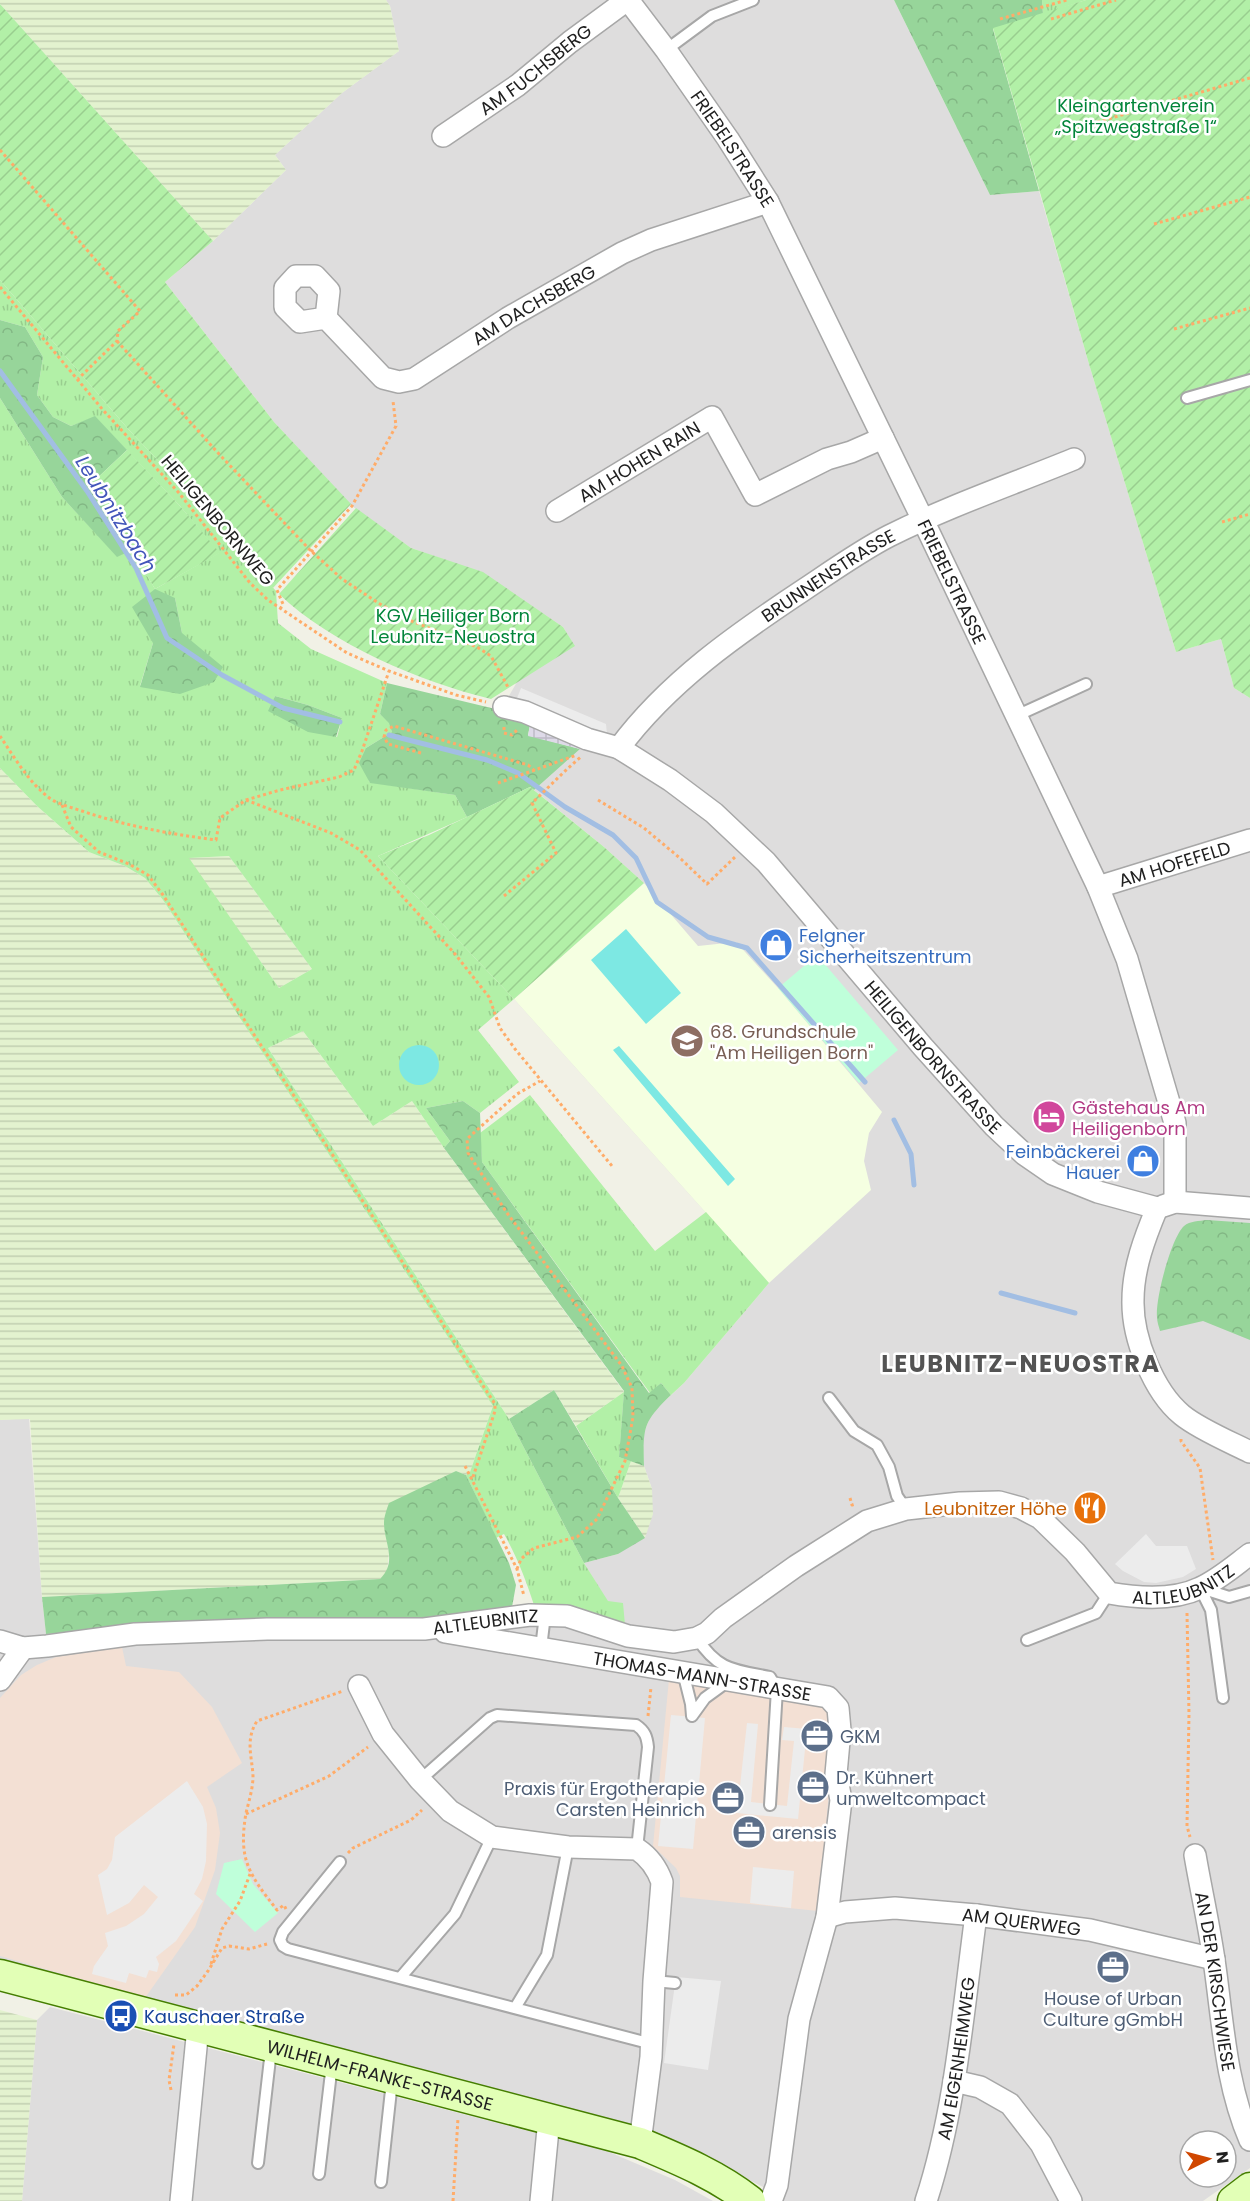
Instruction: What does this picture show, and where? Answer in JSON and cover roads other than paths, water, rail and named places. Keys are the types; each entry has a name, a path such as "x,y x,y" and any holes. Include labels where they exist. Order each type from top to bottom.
{"street":[{"name":"FRIEBELSTRASSE","path":"627,0 666,50 728,139 768,202 1098,887 1127,959 1175,1123 1166,1205"},
{"name":"AM FUCHSBERG","path":"443,136 518,85 570,42 627,0"},
{"name":"AM DACHSBERG","path":"326,318 383,378 399,382 414,379 508,318 622,253 651,240 768,202"},
{"name":"AM HOHEN RAIN","path":"556,512 712,417 755,495 828,459 883,438"},
{"name":"BRUNNENSTRASSE","path":"619,748 640,723 721,647 836,568 888,537 923,520 1074,459"},
{"name":"HEILIGENBORNSTRASSE","path":"510,702 525,712 587,739 619,748 670,780 714,813 748,844 986,1117 1024,1154 1053,1174 1098,1192 1166,1205 1250,1208"},
{"name":"AM HOFEFELD","path":"1098,887 1250,840"},
{"path":"1166,1205 1141,1249 1132,1300 1136,1325 1151,1374 1164,1397 1183,1416 1250,1452"},
{"name":"ALTLEUBNITZ","path":"23,1648 135,1634 267,1629 424,1629 538,1615 567,1616 628,1636 674,1642 697,1638 796,1566 867,1521 906,1509 960,1503 999,1502 1021,1508 1040,1518 1075,1552 1109,1593 1137,1598 1186,1593 1208,1583 1250,1554"},
{"name":"THOMAS-MANN-STRASSE","path":"424,1629 828,1697 838,1708 840,1730 836,1774 841,1800 827,1917 799,2019 777,2185 771,2201"},
{"path":"0,1641 23,1648 0,1680"},
{"path":"359,1686 383,1734 420,1780 450,1811 492,1837 568,1847 637,1849 652,1862 658,1871 662,1882 654,1980 652,2044 640,2143"},
{"name":"AN DER KIRSCHWIESE","path":"1195,1855 1214,1959 1226,2059 1240,2118 1250,2140"},
{"name":"AM QUERWEG","path":"827,1917 845,1912 895,1908 976,1915 1090,1930 1214,1959"},
{"name":"AM EIGENHEIMWEG","path":"926,2201 937,2168 954,2081 976,1915"},
{"name":"WILHELM-FRANKE-STRASSE","path":"0,1975 640,2143 690,2164 733,2187 750,2201"},
{"path":"181,2201 198,2026"},
{"path":"954,2081 980,2087 1010,2104 1041,2144 1071,2201"},
{"path":"541,2201 549,2119"},
{"path":"1233,2201 1250,2188"}],"lane":[{"path":"666,50 712,16 753,0"},
{"path":"1187,398 1250,380"},
{"path":"1016,716 1086,684"},
{"path":"829,1398 854,1431 877,1445 889,1467 897,1496 906,1509"},
{"path":"1208,1583 1229,1597 1250,1592"},
{"path":"1208,1583 1223,1698"},
{"name":"ALTLEUBNITZ","path":"1027,1640 1096,1613 1109,1593"},
{"path":"538,1615 541,1648"},
{"path":"697,1638 716,1663 730,1669 770,1677 777,1689 770,1805"},
{"path":"683,1672 692,1704 692,1716 705,1698 730,1680"},
{"path":"420,1780 490,1718 497,1715 636,1725 643,1730 648,1747 637,1849"},
{"path":"400,1978 455,1914 492,1837"},
{"path":"515,2008 547,1955 568,1847"},
{"path":"343,1858 283,1932 280,1940 282,1946 652,2044"},
{"path":"654,1980 675,1983"},
{"path":"258,2163 272,2046"},
{"path":"319,2174 333,2062"},
{"path":"381,2182 392,2078"}],"waterway":[{"name":"Leubnitzbach","path":"0,371 87,491 136,568 167,638 222,675 283,708 340,722"},
{"name":"Leubnitzbach","path":"389,735 487,760 518,773 565,807 613,835 636,858 657,902 708,937 747,948 865,1082"},
{"name":"Leubnitzbach","path":"894,1120 911,1154 914,1185"},
{"name":"Leubnitzbach","path":"1001,1293 1075,1313"}],"place":[{"name":"Felgner Sicherheitszentrum","path":"776,945"},
{"name":"68. Grundschule \"Am Heiligen Born\"","path":"687,1041"},
{"name":"Gästehaus Am Heiligenborn","path":"1049,1117"},
{"name":"Feinbäckerei Hauer","path":"1143,1161"},
{"name":"Leubnitzer Höhe","path":"1090,1508"},
{"name":"GKM","path":"817,1736"},
{"name":"Dr. Kühnert umweltcompact","path":"813,1787"},
{"name":"Praxis für Ergotherapie Carsten Heinrich","path":"728,1798"},
{"name":"arensis","path":"749,1832"},
{"name":"House of Urban Culture gGmbH","path":"1113,1967"},
{"name":"Kauschaer Straße","path":"121,2016"}],"district":[{"name":"LEUBNITZ-NEUOSTRA","path":"1021,1363"}],"park label":[{"name":"Kleingartenverein „Spitzwegstraße 1“","path":"1136,115"},
{"name":"KGV Heiliger Born Leubnitz-Neuostra","path":"453,625"}]}
